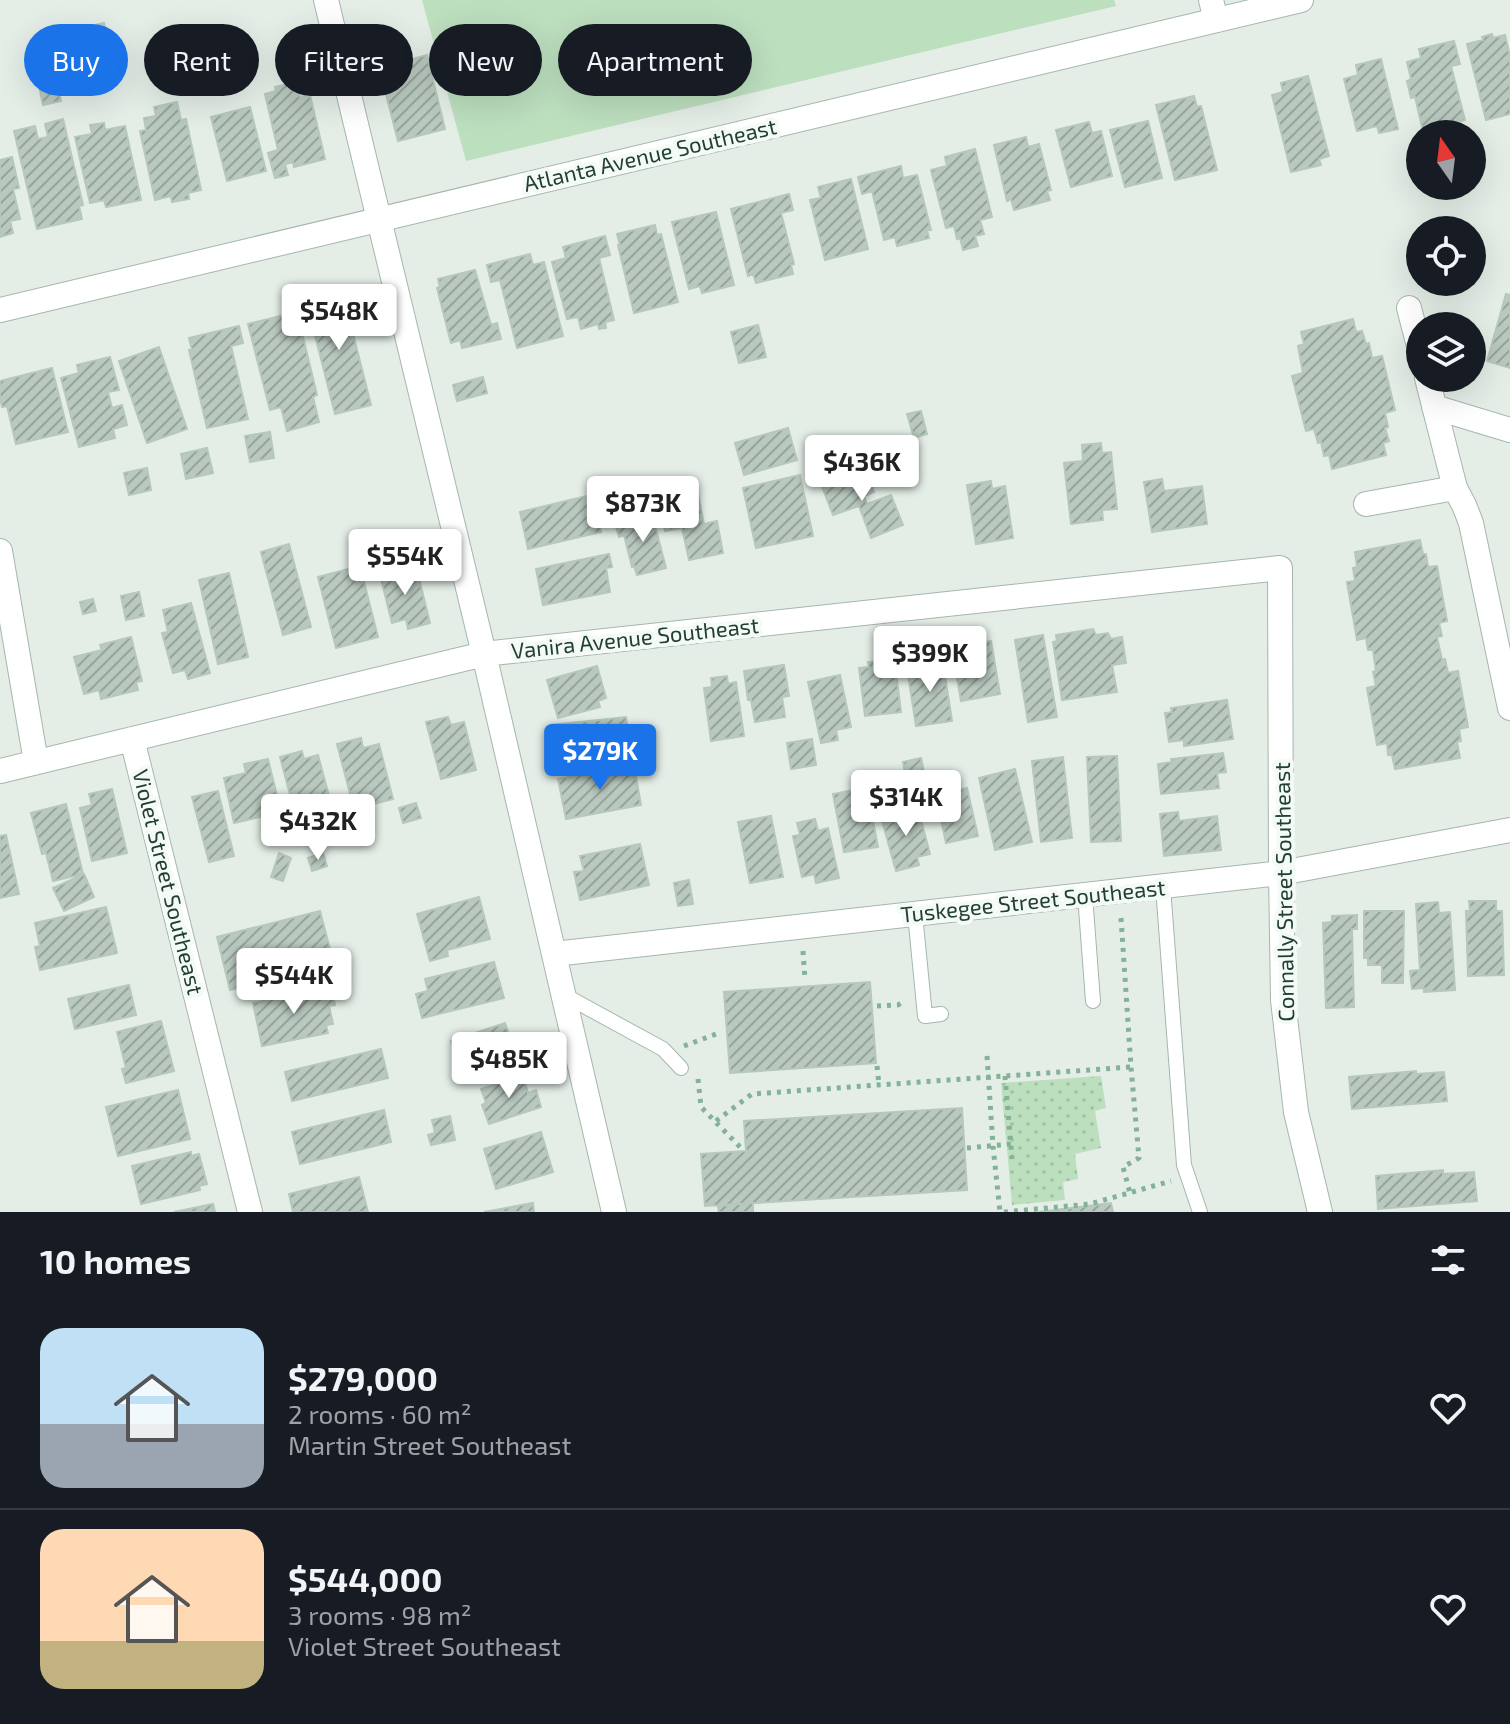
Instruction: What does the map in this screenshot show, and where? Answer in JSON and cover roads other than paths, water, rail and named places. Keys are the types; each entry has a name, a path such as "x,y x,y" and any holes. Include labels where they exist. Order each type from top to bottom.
{"street":[{"path":"326,0 484,654 614,1212"},
{"name":"Atlanta Avenue Southeast","path":"0,310 379,220 1213,10 1301,0"},
{"path":"1409,308 1410,312"},
{"path":"1430,392 1455,488 1471,523 1510,708"},
{"path":"1434,407 1510,430"},
{"path":"1366,504 1455,488"},
{"path":"0,551 36,762"},
{"name":"Vanira Avenue Southeast","path":"0,771 484,654 1280,568"},
{"name":"Connally Street Southeast","path":"1280,568 1284,1014 1296,1112 1320,1212"},
{"name":"Violet Street Southeast","path":"132,739 250,1212"},
{"name":"Tuskegee Street Southeast","path":"554,954 1281,873 1510,830"}],"lane":[{"path":"1163,887 1184,1165 1200,1212"},
{"path":"1085,895 1093,1001"},
{"path":"915,914 925,1016 941,1014"},
{"path":"564,995 663,1049 681,1068"}]}
